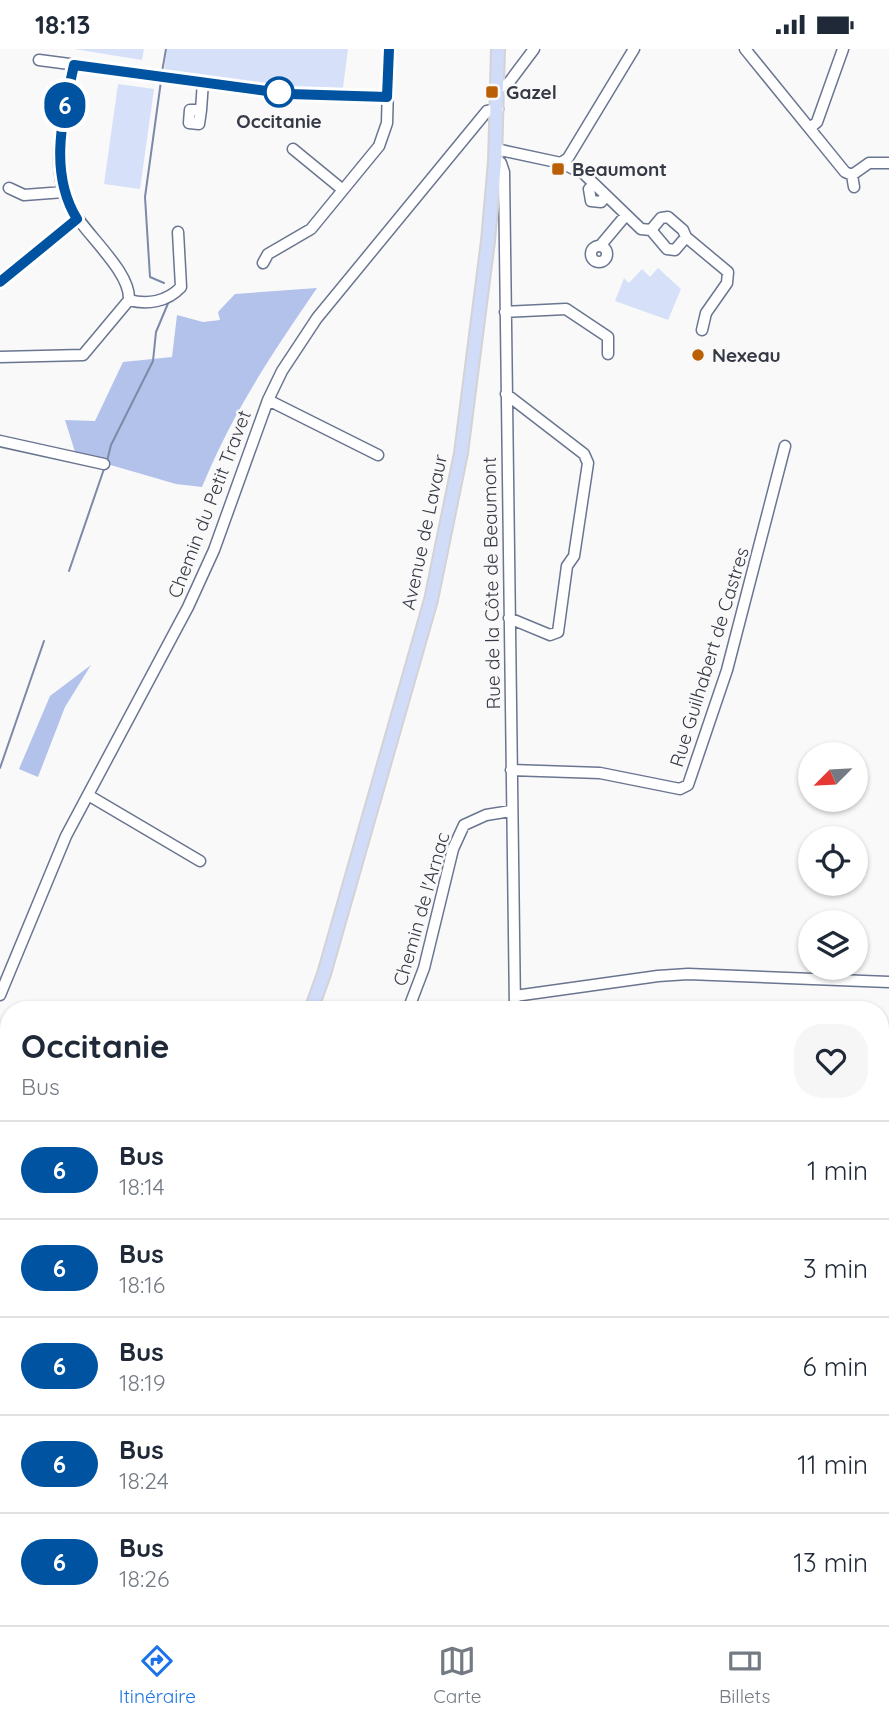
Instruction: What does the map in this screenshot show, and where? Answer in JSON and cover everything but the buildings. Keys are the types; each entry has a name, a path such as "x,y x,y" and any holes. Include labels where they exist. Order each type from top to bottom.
{"main road":[{"name":"Avenue de Lavaur","path":"314,1001 430,600 461,453 482,302 498,109 498,49"}],"street":[{"path":"263,263 268,254 311,229 379,146 387,123 389,49"},
{"path":"498,87 507,85 534,49"},
{"path":"561,163 568,158 588,120 635,49"},
{"path":"745,49 845,172 852,175"},
{"path":"810,128 817,122 843,49"},
{"path":"39,60 314,96 387,97"},
{"path":"0,357 83,355 129,300 128,290 113,264 77,219 64,192 60,128 74,65"},
{"path":"201,110 203,82"},
{"name":"Chemin du Petit Travet","path":"0,995 66,837 188,607 214,550 268,400 282,371 317,318 485,113 498,109"},
{"path":"293,149 343,190"},
{"path":"495,156 561,163 584,174 594,184 589,189 591,201 601,202 606,196 641,229 651,230 671,251 680,246 686,237"},
{"name":"Rue de la Côte de Beaumont","path":"495,156 501,163 503,172 515,1001"},
{"path":"852,175 869,163 889,163"},
{"path":"852,175 854,187"},
{"path":"9,188 24,195 64,192"},
{"path":"600,246 626,215"},
{"path":"651,230 661,218 668,217 683,230 686,237 725,268 729,277 706,313 702,330"},
{"path":"0,282 77,219"},
{"path":"129,300 149,304 172,296 181,287 178,232"},
{"path":"505,312 566,309 608,337 608,354"},
{"path":"506,394 584,454 588,463 574,556 568,566 558,632 551,635 509,618"},
{"path":"268,400 378,455"},
{"path":"0,441 104,464"},
{"name":"Rue Guilhabert de Castres","path":"511,770 600,773 680,789 688,785 727,670 785,446"},
{"path":"88,795 201,861"},
{"name":"Chemin de l'Arnac","path":"411,1001 424,968 453,849 464,825 486,815 511,811"},
{"path":"515,996 678,975 889,982"}],"shaded area":[{"path":"74,49 144,49 142,60"},
{"path":"167,49 348,49 342,95 164,72"},
{"path":"118,84 154,89 140,189 104,184"},
{"path":"658,268 681,289 668,320 615,301 624,278 629,283 642,269 650,277"},
{"path":"317,288 254,384 202,487 176,484 76,455 65,420 95,421 123,362 172,357 177,315 203,322 220,320 218,312 235,294"},
{"path":"91,665 65,707 38,777 19,769 50,696"}],"waterway":[{"path":"162,72 166,49"},
{"path":"161,81 145,197 150,277 164,283"},
{"path":"107,461 111,445 153,361 156,332 169,301"},
{"path":"69,571 105,466"},
{"path":"0,768 44,641"}],"bus line":[{"name":"6","path":"0,282 77,219 64,192 60,151 60,128 74,65 289,94 387,97 389,49"}],"place":[{"name":"Occitanie","path":"279,92"},
{"name":"Gazel","path":"492,92"},
{"name":"Beaumont","path":"558,169"},
{"name":"Nexeau","path":"698,355"}]}
